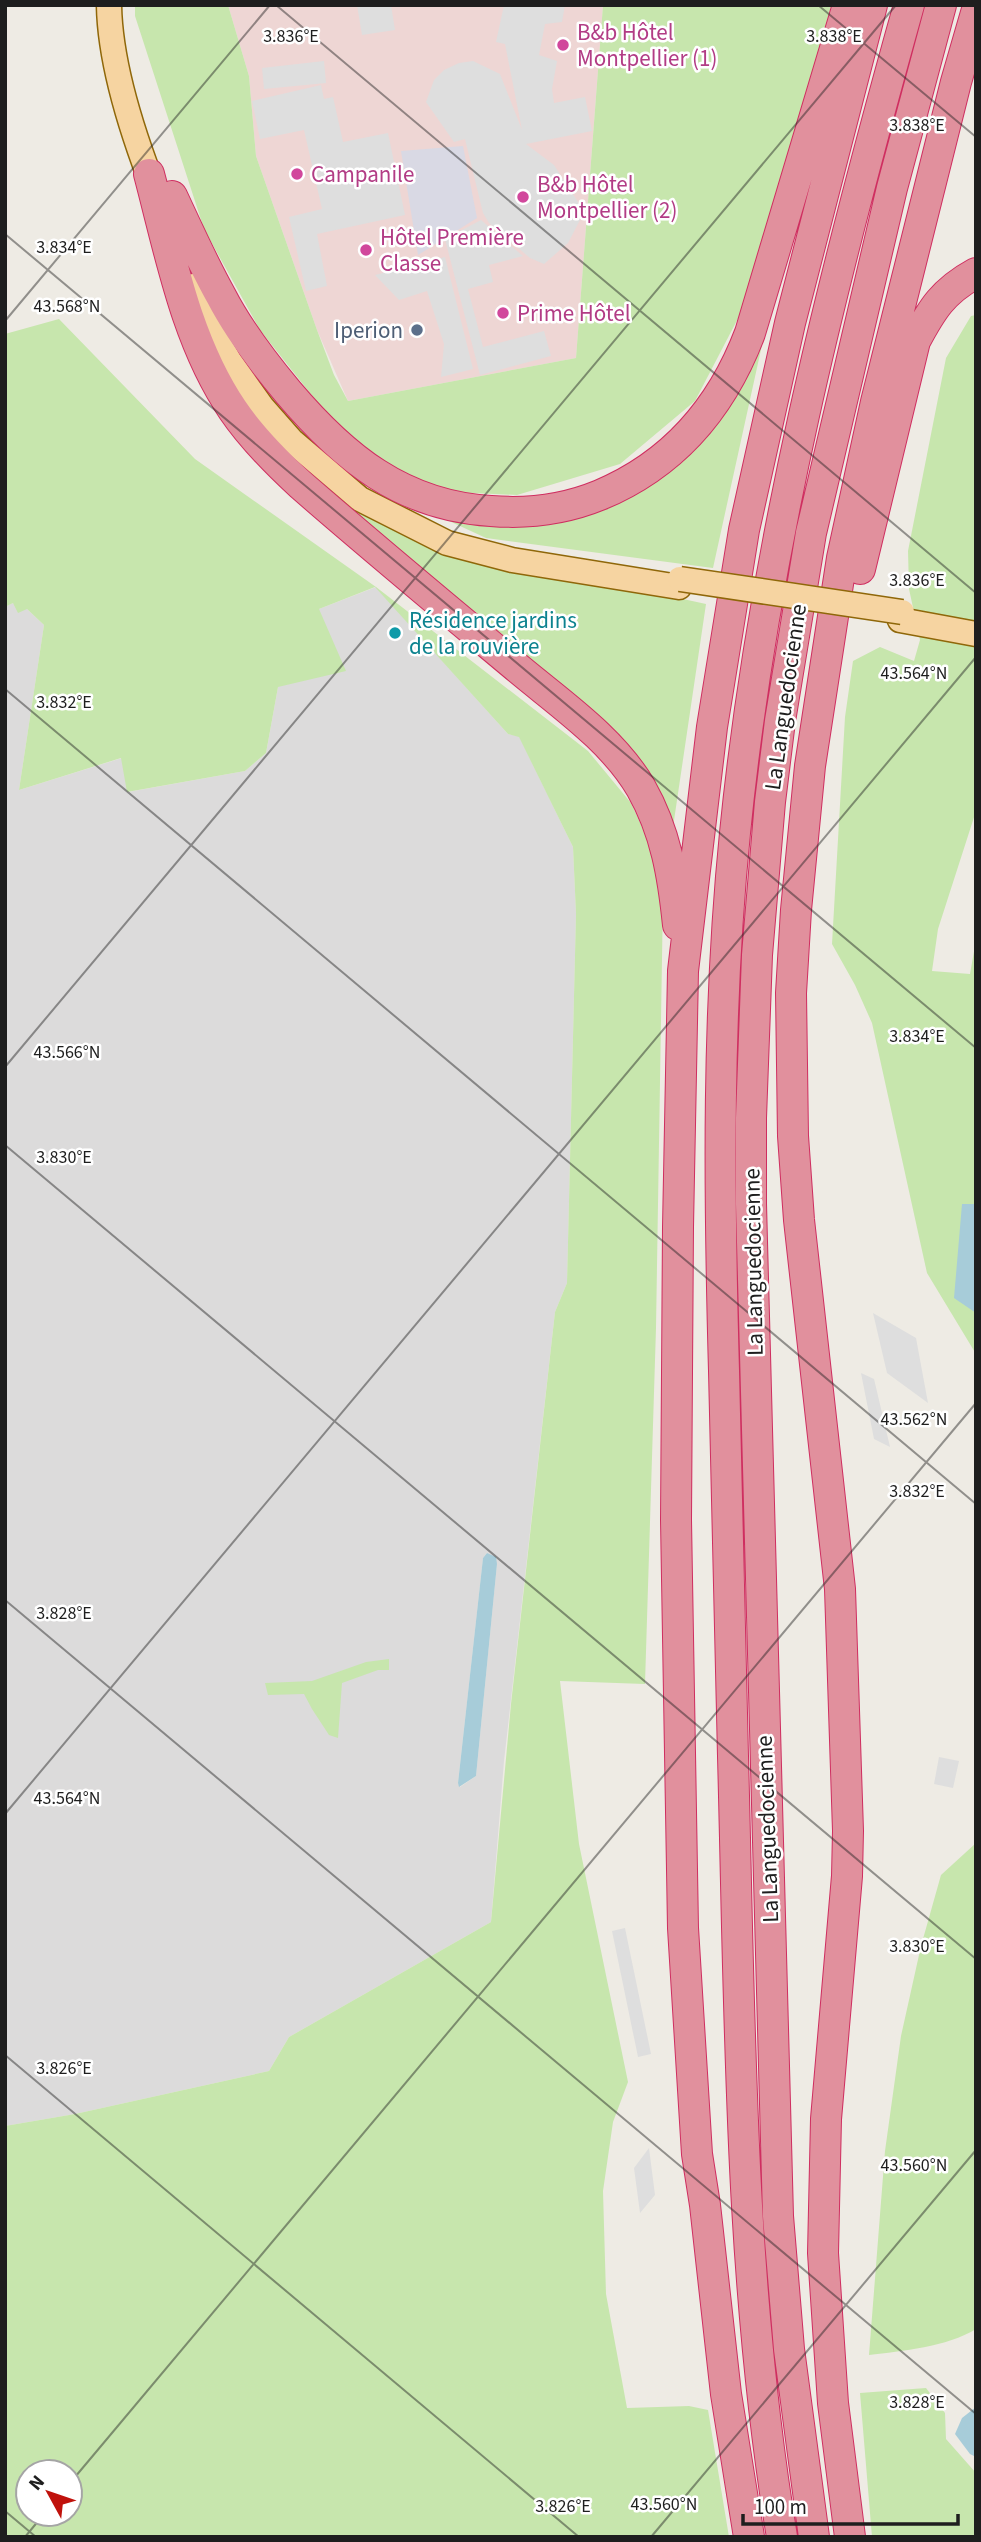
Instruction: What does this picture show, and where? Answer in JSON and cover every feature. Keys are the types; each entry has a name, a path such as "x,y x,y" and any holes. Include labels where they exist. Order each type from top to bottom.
{"highway":[{"path":"172,197 220,296 250,344 316,424 361,465 414,494 446,505 474,510 537,511 581,502 628,482 669,454 703,419 730,379 750,333 848,5"},
{"path":"749,2537 726,2395 697,2154 683,1928 676,1507 677,1240 683,971 713,715 744,530 761,446 805,264 872,5"},
{"name":"La Languedocienne","path":"782,2537 757,2342 744,2139 719,1198 724,983 735,831 748,719 782,516 817,360 909,5"},
{"name":"La Languedocienne","path":"814,2537 789,2348 776,2165 751,1204 756,968 771,789 811,534 889,201 941,5"},
{"path":"850,2537 833,2403 823,2240 826,2119 847,1875 840,1589 799,1220 791,1084 793,948 810,766 842,558 876,401 976,13"},
{"path":"149,174 177,276 204,357 221,390 248,431 278,464 332,513 592,732 620,760 640,786 668,851 683,971"},
{"path":"810,766 915,341 932,309 956,284 976,273"}],"main road":[{"path":"109,5 118,71 149,174 204,318 230,362 262,407 291,440 360,499 447,543 512,560 901,616 976,621"},
{"path":"122,5 128,63 212,313 237,359 293,430 329,465 368,492 410,516 451,534 503,549 679,583"},
{"path":"901,616 976,634"}],"shaded area":[{"path":"228,5 603,5 576,358 348,401 317,330 256,156 249,76"},
{"path":"357,5 391,5 395,30 362,35"},
{"path":"504,5 565,5 562,22 545,24 539,55 557,61 552,89 554,103 585,97 592,131 526,144 554,165 578,202 580,220 568,243 544,264 530,258 489,223 483,213 465,139 454,142 426,102 434,80 444,70 459,63 473,61 500,74 522,130 505,44 496,42"},
{"path":"324,61 326,83 264,89 262,68"},
{"path":"321,85 324,99 333,97 343,142 388,133 405,215 317,234 327,286 306,291 289,217 322,209 304,130 260,139 252,101"},
{"path":"463,146 477,218 418,255 401,151"},
{"path":"481,220 523,256 489,265 493,282 468,289 483,347 544,331 551,356 480,375 445,239"},
{"path":"445,257 473,369 441,377 444,344 427,291 399,300 375,275"},
{"path":"376,587 508,734 519,736 573,847 576,914 567,1283 555,1312 504,1761 491,1922 289,2037 269,2071 75,2114 5,2126 5,607 13,603 27,609 44,625 19,790 122,758 128,792 245,771 266,753 278,687 319,609","holes":["487,1553 497,1564 476,1776 460,1787 458,1783 483,1558"]},
{"path":"873,1313 916,1338 928,1403 887,1373"},
{"path":"861,1373 874,1379 890,1447 874,1439"},
{"path":"939,1757 959,1761 953,1788 934,1784"},
{"path":"625,1928 651,2054 638,2057 612,1931"},
{"path":"649,2148 655,2195 640,2213 634,2168"}],"green space":[{"path":"135,5 228,5 249,76 256,156 317,330 334,375 348,401 576,358 603,5 840,5 758,280 695,401 620,464 517,495 429,491 350,443 260,330 204,229 135,16"},
{"path":"976,315 976,811 938,929 932,971 970,974 976,940 976,1354 927,1273 872,1023 832,944 845,717 853,661 880,647 914,661 920,640 909,589 908,551 946,358 971,316"},
{"path":"59,319 195,459 376,587 588,751 631,803 649,842 663,897 656,1328 645,1684 560,1681 579,1844 628,2082 613,2122 603,2191 606,2294 627,2408 689,2406 708,2410 729,2537 5,2537 5,2126 75,2114 269,2071 289,2037 491,1922 511,1704 555,1312 567,1283 576,914 573,847 519,737 508,734 375,587 319,609 346,671 278,687 266,753 245,771 127,792 121,758 19,790 44,625 27,609 18,613 13,603 5,607 5,334"},
{"path":"762,345 713,568 486,538 434,514 492,526 556,523 609,508 657,480 737,389"},
{"path":"316,474 425,543 706,604 672,834 650,784 310,481"},
{"path":"389,1659 389,1670 378,1670 342,1683 338,1738 329,1735 304,1694 268,1695 265,1683 312,1681 366,1662"},
{"path":"976,1843 976,2329 938,2344 869,2355 885,2151 901,2036 921,1946 941,1875"},
{"path":"926,2388 945,2413 946,2439 976,2473 976,2537 872,2537 860,2393"}],"water":[{"path":"962,1204 976,1204 976,1313 954,1298"},
{"path":"487,1553 496,1557 497,1564 476,1776 459,1787 483,1558"},
{"path":"976,2407 976,2457 970,2454 955,2434 962,2418"}],"place":[{"name":"B&b Hôtel Montpellier (1)","path":"563,45"},
{"name":"Campanile","path":"297,174"},
{"name":"B&b Hôtel Montpellier (2)","path":"523,197"},
{"name":"Hôtel Première Classe","path":"366,250"},
{"name":"Prime Hôtel","path":"503,313"},
{"name":"Iperion","path":"417,330"},
{"name":"Résidence jardins de la rouvière","path":"395,633"}]}
